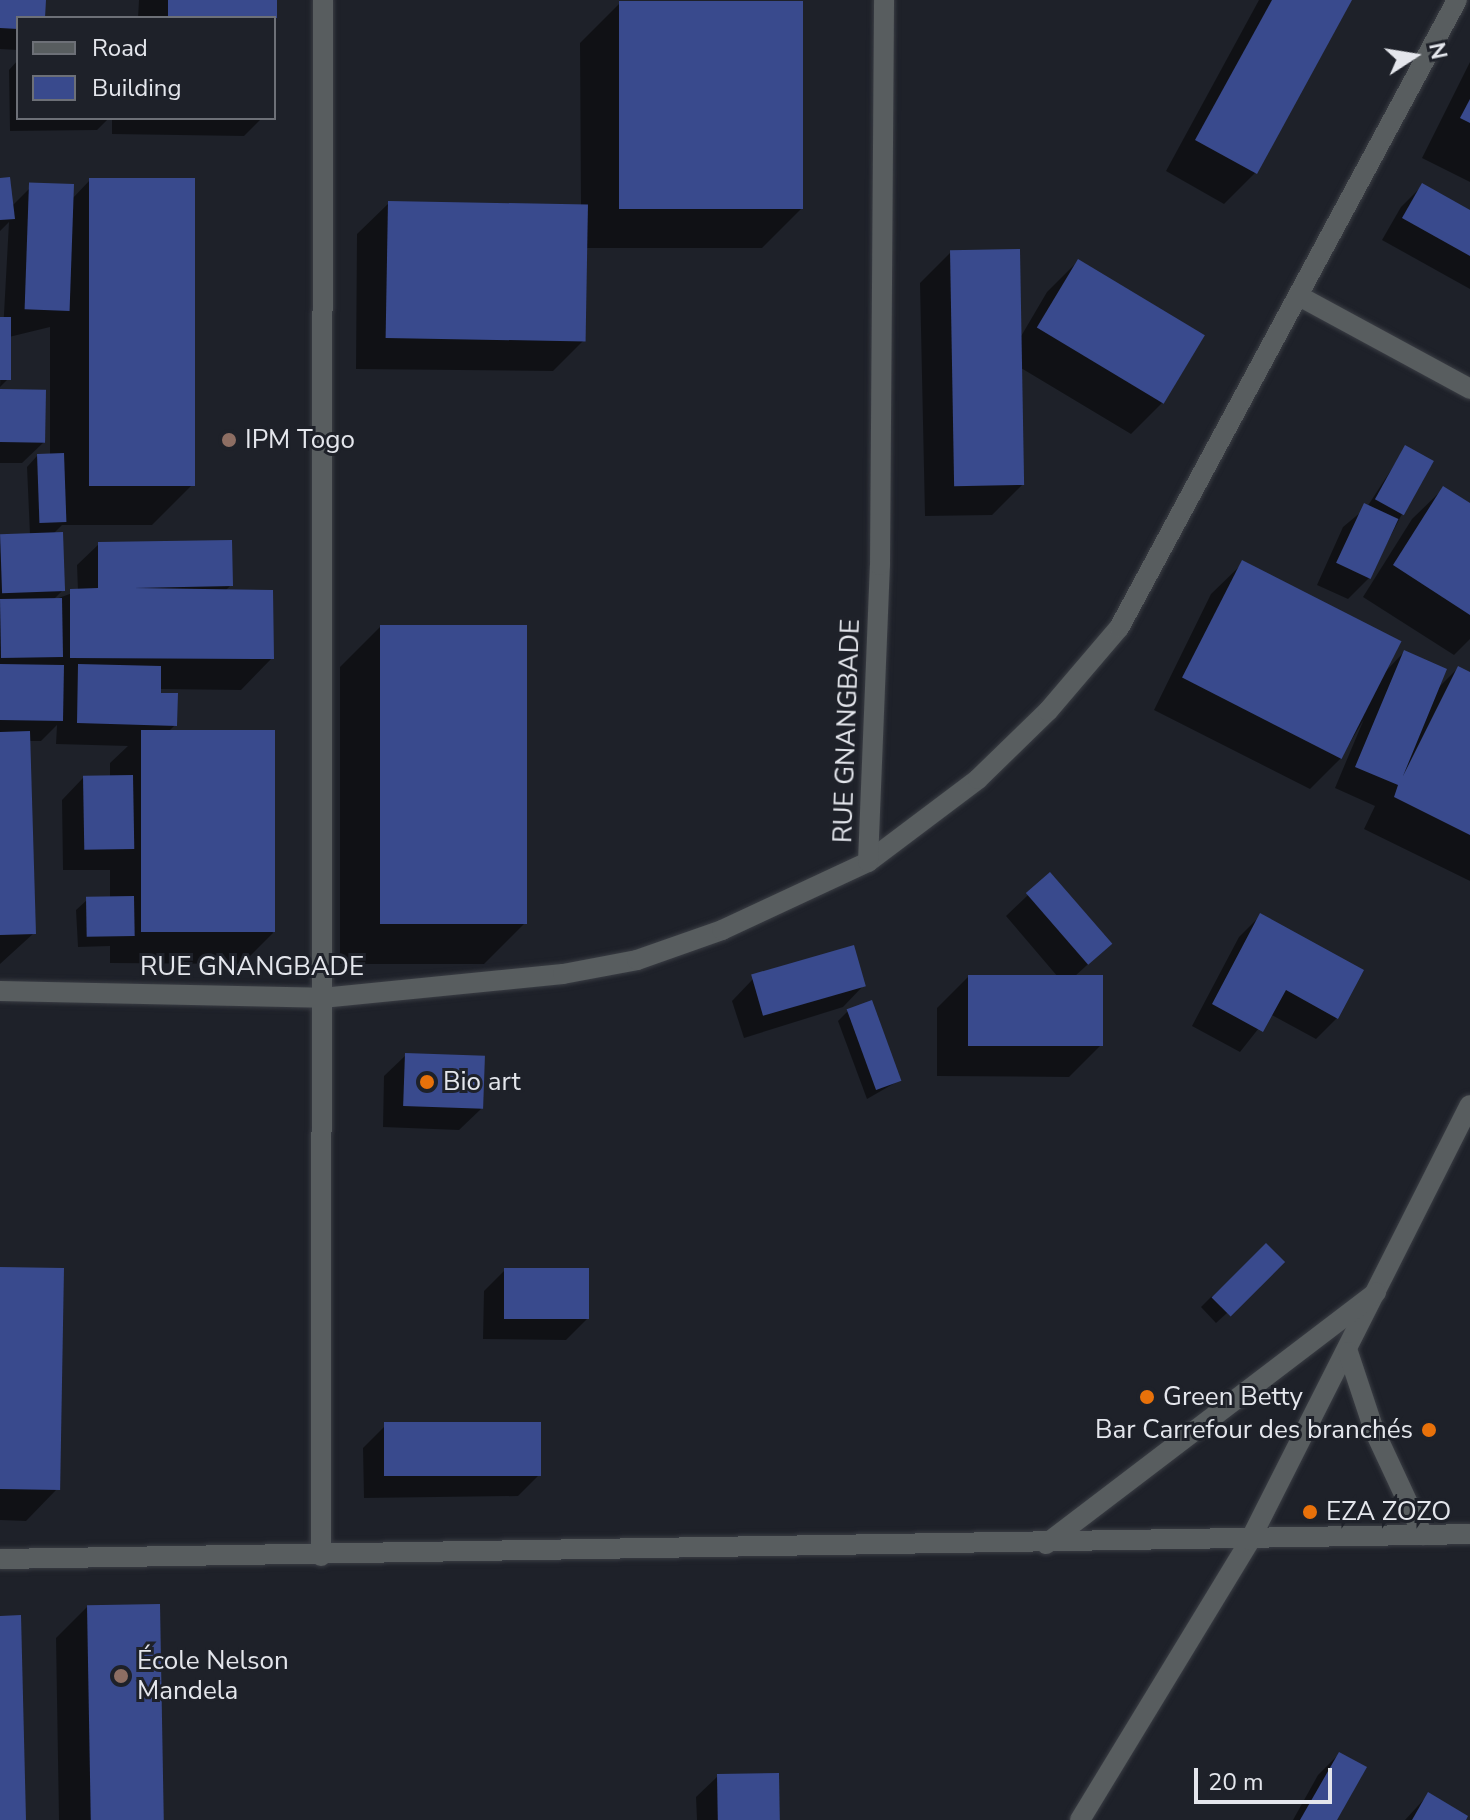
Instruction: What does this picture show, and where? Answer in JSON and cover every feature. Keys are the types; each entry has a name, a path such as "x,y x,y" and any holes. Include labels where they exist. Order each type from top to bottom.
{"street":[{"path":"321,1556 323,0"},
{"name":"RUE GNANGBADE","path":"0,991 322,998 563,974 637,960 722,930 868,862 880,565 884,0"},
{"path":"868,862 978,779 1048,711 1119,628 1457,0"},
{"path":"1299,296 1470,389"},
{"path":"1080,1820 1250,1540 1348,1352 1470,1105"},
{"path":"1046,1544 1376,1293"},
{"path":"1348,1352 1374,1430 1423,1535"},
{"path":"0,1559 1046,1544 1470,1534"}],"building":[{"path":"0,0 46,0 45,16 16,16 16,29 0,28"},
{"path":"168,0 277,0 277,18 168,16"},
{"path":"1272,0 1352,0 1257,174 1195,140"},
{"path":"619,1 803,1 803,209 619,209"},
{"path":"1470,99 1470,123 1460,118"},
{"path":"10,177 15,219 0,220 0,178"},
{"path":"89,178 195,178 195,486 89,486"},
{"path":"29,182 74,184 70,311 25,309"},
{"path":"1422,183 1470,210 1470,256 1402,218"},
{"path":"388,201 588,204 586,341 386,338"},
{"path":"1020,249 1024,485 954,486 950,250"},
{"path":"1078,259 1205,335 1164,404 1037,328"},
{"path":"0,317 11,317 11,380 0,380"},
{"path":"0,389 46,390 45,443 0,442"},
{"path":"1405,445 1434,461 1404,515 1375,499"},
{"path":"64,453 66,522 39,523 37,454"},
{"path":"1443,486 1470,503 1470,615 1393,565"},
{"path":"1364,503 1398,519 1371,579 1336,563"},
{"path":"63,532 65,591 2,593 0,534"},
{"path":"232,540 233,586 134,588 273,590 274,659 70,658 70,589 98,588 98,542"},
{"path":"1242,560 1401,641 1342,759 1182,678"},
{"path":"62,598 63,657 1,658 0,599"},
{"path":"380,625 527,625 527,924 380,924"},
{"path":"1404,650 1447,669 1403,776 1458,666 1470,672 1470,835 1394,797 1398,785 1355,767"},
{"path":"0,664 64,665 63,721 0,720"},
{"path":"78,664 161,666 161,693 178,693 177,726 77,723"},
{"path":"141,730 275,730 275,932 141,932"},
{"path":"30,731 36,934 0,935 0,732"},
{"path":"133,775 134,849 84,850 83,776"},
{"path":"1050,872 1112,944 1088,965 1026,893"},
{"path":"134,896 135,936 87,937 86,897"},
{"path":"1260,913 1364,970 1338,1019 1286,990 1263,1032 1212,1004"},
{"path":"854,945 866,986 763,1016 751,974"},
{"path":"968,975 1103,975 1103,1046 968,1046"},
{"path":"872,1000 901,1081 876,1090 847,1009"},
{"path":"405,1053 485,1056 483,1109 403,1106"},
{"path":"1266,1243 1285,1262 1231,1317 1212,1297"},
{"path":"0,1267 64,1268 60,1490 0,1489"},
{"path":"504,1268 589,1268 589,1319 504,1319"},
{"path":"384,1422 541,1422 541,1476 384,1476"},
{"path":"160,1604 164,1820 91,1820 87,1605"},
{"path":"21,1615 26,1820 0,1820 0,1616"},
{"path":"1339,1752 1367,1767 1337,1820 1300,1820"},
{"path":"779,1773 780,1820 718,1820 717,1774"},
{"path":"1428,1792 1468,1816 1466,1820 1412,1820"}],"place":[{"name":"IPM Togo","path":"229,440"},
{"name":"Bio art","path":"427,1082"},
{"name":"Green Betty","path":"1147,1397"},
{"name":"Bar Carrefour des branchés","path":"1429,1430"},
{"name":"EZA ZOZO","path":"1310,1512"},
{"name":"École Nelson Mandela","path":"121,1676"}]}
